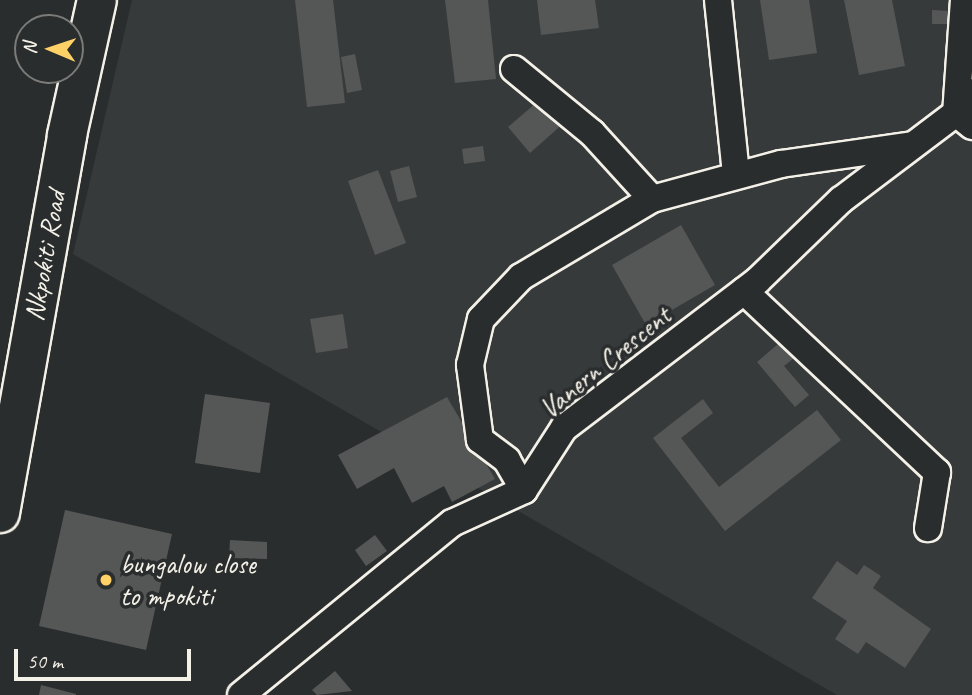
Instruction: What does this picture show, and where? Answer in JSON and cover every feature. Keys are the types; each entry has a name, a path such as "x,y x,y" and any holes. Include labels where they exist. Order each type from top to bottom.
{"main road":[{"name":"Nkpokiti Road","path":"0,513 67,135 97,0"}],"street":[{"path":"718,0 736,173"},
{"path":"964,0 967,110"},
{"path":"514,69 592,132 652,199"},
{"name":"Vanern Crescent","path":"524,490 565,428 744,291 841,201 915,144 967,110"},
{"path":"244,693 452,523 524,490 506,460 480,440 470,365 481,319 521,276 652,199 736,173 915,144"},
{"path":"744,291 937,472 928,528"}],"shaded area":[{"path":"132,0 972,0 972,695 837,695 73,254"}],"building":[{"path":"295,0 333,0 345,103 307,107"},
{"path":"445,0 488,0 496,79 455,83"},
{"path":"537,0 595,0 599,28 541,35"},
{"path":"760,0 809,0 817,53 769,60"},
{"path":"844,0 892,0 905,66 859,75"},
{"path":"932,10 949,11 949,24 932,24"},
{"path":"355,54 362,90 347,93 341,57"},
{"path":"543,97 565,122 530,153 508,127"},
{"path":"483,146 485,161 464,164 462,149"},
{"path":"409,166 417,197 398,202 390,171"},
{"path":"378,170 406,243 375,255 348,181"},
{"path":"681,225 715,285 646,325 612,265"},
{"path":"343,314 348,348 316,353 310,319"},
{"path":"785,338 799,354 784,366 809,395 795,407 757,362"},
{"path":"205,394 270,403 260,473 195,463"},
{"path":"447,397 495,479 452,502 444,486 412,503 394,468 357,489 338,455"},
{"path":"703,399 713,413 681,438 719,487 817,410 841,440 725,531 653,438"},
{"name":"bungalow close to mpokiti","path":"65,510 172,534 146,650 39,626"},
{"path":"375,535 387,551 366,566 355,550"},
{"path":"230,540 267,542 267,559 229,558"},
{"path":"837,561 857,575 864,565 881,576 873,588 931,629 905,668 866,642 858,654 835,639 847,621 812,598"},
{"path":"335,671 352,691 317,695 312,690"},
{"path":"41,685 76,694 76,695 39,695"}],"place":[{"name":"bungalow close to mpokiti","path":"106,580"}]}
